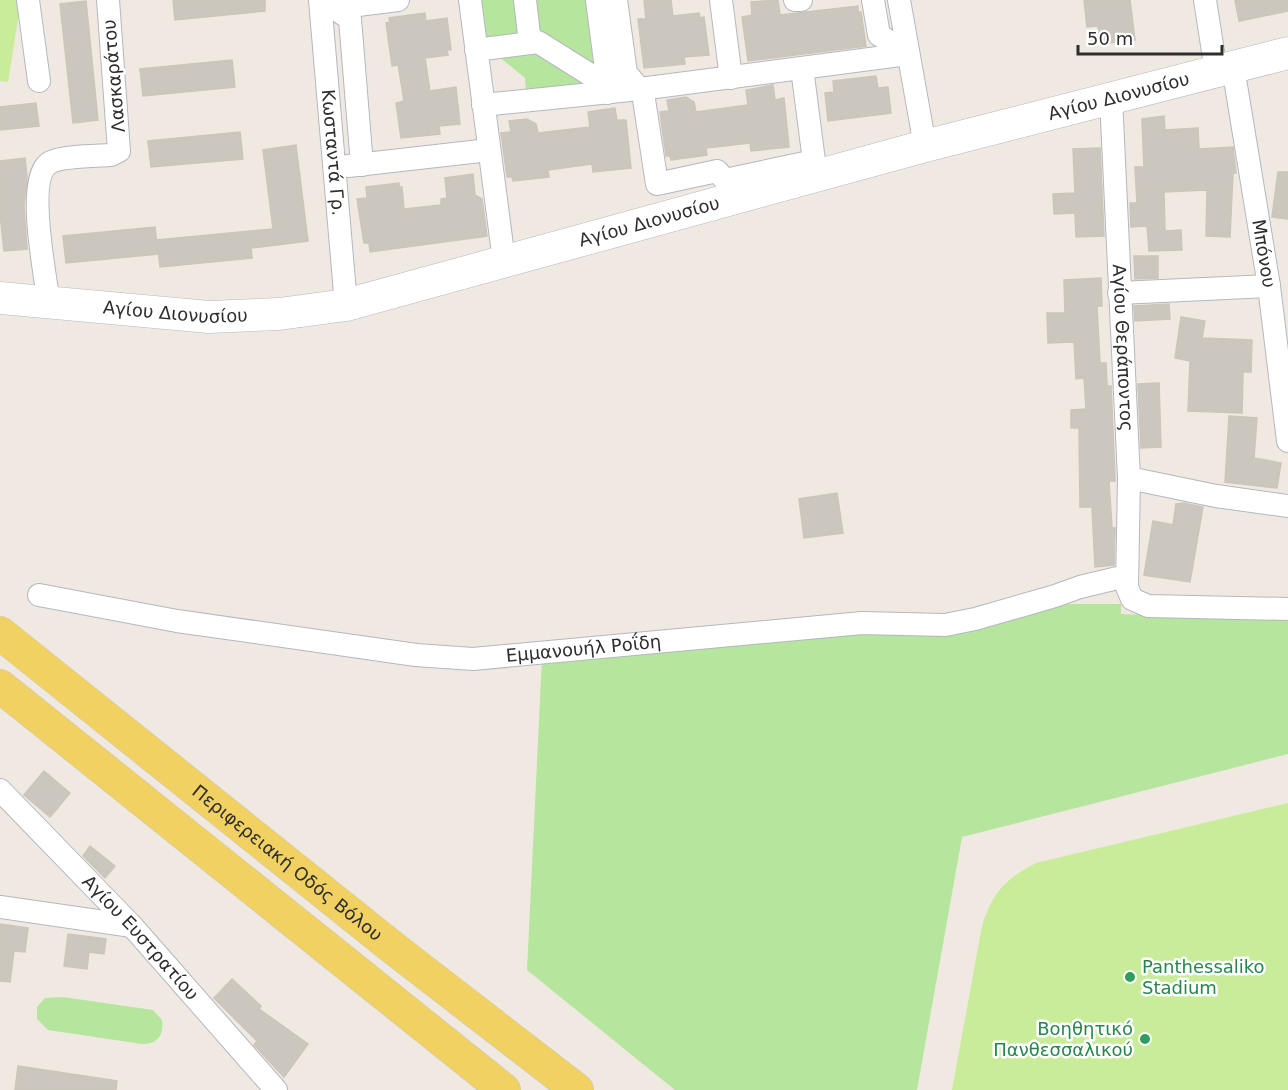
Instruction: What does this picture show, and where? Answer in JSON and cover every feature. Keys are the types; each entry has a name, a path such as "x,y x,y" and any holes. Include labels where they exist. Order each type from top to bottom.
{"main road":[{"name":"Αγίου Διονυσίου","path":"0,298 209,317 279,314 346,304 925,146 1288,53"},
{"name":"Περιφερειακή Οδός Βόλου","path":"0,633 374,932 577,1090"},
{"path":"0,686 504,1090"}],"street":[{"path":"28,0 39,81"},
{"name":"Λασκαράτου","path":"49,304 38,207 40,178 44,169 53,161 111,155 119,151 108,0"},
{"path":"329,2 398,0"},
{"path":"470,0 504,261"},
{"path":"525,0 530,43"},
{"path":"597,0 621,91"},
{"path":"606,0 615,74 621,91"},
{"path":"616,0 626,73 621,91"},
{"path":"721,0 731,78"},
{"path":"795,0 801,0"},
{"path":"873,0 879,35 892,43 902,55"},
{"path":"899,0 902,55 925,146"},
{"name":"Μπόνου","path":"1205,0 1225,69 1269,286 1281,329 1288,441"},
{"path":"329,2 350,19 362,165"},
{"name":"Κωσταντά Γρ.","path":"329,2 334,168 346,304"},
{"path":"476,50 538,42 605,84 635,97 653,221"},
{"path":"483,105 731,78 902,55"},
{"path":"621,91 643,93 657,184 717,171 726,180 814,161 802,68"},
{"name":"Αγίου Θεράποντος","path":"1111,98 1129,478 1126,576 1132,599 1148,606 1288,609"},
{"path":"334,168 489,150"},
{"path":"1119,294 1269,286"},
{"path":"1129,478 1216,496 1288,506"},
{"name":"Εμμανουήλ Ροΐδη","path":"39,595 177,621 416,656 466,659 862,623 945,625 975,619 1080,586 1126,576"},
{"name":"Αγίου Ευστρατίου","path":"0,790 132,927 276,1090"},
{"path":"0,907 132,927"}],"green space":[{"path":"0,0 21,0 8,82 0,81"},
{"path":"475,0 517,0 522,38 481,43"},
{"path":"533,0 593,0 603,75 536,34"},
{"path":"536,51 596,86 526,93 525,78 497,55"},
{"path":"1061,601 1069,604 1121,604 1121,614 1288,620 1288,754 962,837 917,1090 675,1090 527,970 542,658"},
{"name":"Panthessaliko Stadium","path":"1288,803 1288,1090 952,1090 982,926 990,904 1008,881 1036,863"},
{"path":"63,997 153,1010 162,1020 161,1034 156,1040 142,1044 48,1030 37,1019 37,1007 45,998"}],"building":[{"path":"173,0 265,0 265,11 175,20"},
{"path":"644,0 671,0 673,16 699,13 700,18 704,17 709,55 684,57 685,64 644,68 638,19 646,19"},
{"path":"778,0 780,15 858,6 866,46 748,61 742,17 752,15 751,2"},
{"path":"1084,0 1130,0 1135,40 1100,44 1098,26 1087,27"},
{"path":"1235,0 1288,0 1288,11 1239,21"},
{"path":"86,1 98,120 73,123 60,4"},
{"path":"425,13 426,21 447,18 451,50 447,50 448,55 425,58 430,91 456,87 460,124 439,126 440,134 401,138 396,103 404,101 398,65 392,66 386,23 390,22 389,18"},
{"path":"232,60 235,87 143,96 140,69"},
{"path":"876,76 878,88 888,87 891,113 828,121 825,93 834,92 833,81"},
{"path":"773,85 775,100 784,98 789,147 751,151 750,143 706,148 707,155 671,160 670,156 666,156 660,112 669,111 667,100 686,97 694,102 696,112 748,105 746,90"},
{"path":"36,103 39,126 0,130 0,107"},
{"path":"615,108 617,120 626,120 631,168 593,172 592,164 548,170 549,177 513,181 512,177 507,177 501,133 511,132 509,121 527,119 536,124 538,133 590,127 588,112"},
{"path":"1164,116 1165,130 1198,128 1199,149 1233,147 1236,173 1233,173 1230,237 1206,236 1207,190 1164,192 1165,231 1181,230 1182,250 1149,251 1147,226 1131,227 1130,203 1137,203 1135,167 1144,167 1142,119"},
{"path":"240,132 243,159 151,167 148,141"},
{"path":"296,145 308,241 251,248 252,258 160,267 157,240 273,229 263,150"},
{"path":"1100,148 1104,236 1076,237 1075,213 1054,214 1053,194 1075,193 1073,149"},
{"path":"25,158 27,177 24,206 27,249 4,251 0,214 0,161"},
{"path":"1278,172 1288,172 1288,219 1272,217"},
{"path":"473,174 475,195 482,199 487,236 370,252 369,243 364,243 357,199 367,198 366,187 399,183 399,187 402,187 404,209 441,205 441,199 447,198 445,178"},
{"path":"155,227 158,254 66,263 63,236"},
{"path":"1134,256 1158,256 1158,278 1135,279"},
{"path":"1101,278 1102,306 1097,306 1100,363 1106,363 1107,386 1111,386 1115,481 1109,481 1112,528 1115,528 1114,565 1095,567 1092,507 1080,507 1079,428 1071,428 1071,410 1086,409 1084,378 1076,379 1074,342 1048,343 1047,313 1065,313 1064,280"},
{"path":"1169,304 1170,319 1135,321 1134,306"},
{"path":"1181,317 1205,321 1202,338 1252,340 1251,372 1243,372 1242,413 1188,411 1190,361 1175,358"},
{"path":"1159,383 1161,447 1141,448 1138,384"},
{"path":"1229,416 1257,418 1254,458 1281,463 1277,488 1225,482"},
{"path":"837,493 843,533 804,538 799,499"},
{"path":"1184,503 1203,507 1190,582 1144,575 1153,521 1173,525 1176,504"},
{"path":"44,771 70,793 50,817 24,795"},
{"path":"90,846 115,866 105,878 83,856"},
{"path":"0,924 28,928 25,952 14,951 10,982 0,981"},
{"path":"68,934 106,939 104,954 89,952 87,969 64,966"},
{"path":"232,979 261,1006 259,1009 308,1044 284,1077 254,1045 257,1041 214,998"},
{"path":"18,1066 117,1081 116,1090 15,1090"}],"place":[{"name":"Panthessaliko Stadium","path":"1130,977"},
{"name":"Βοηθητικό Πανθεσσαλικού","path":"1145,1039"}]}
